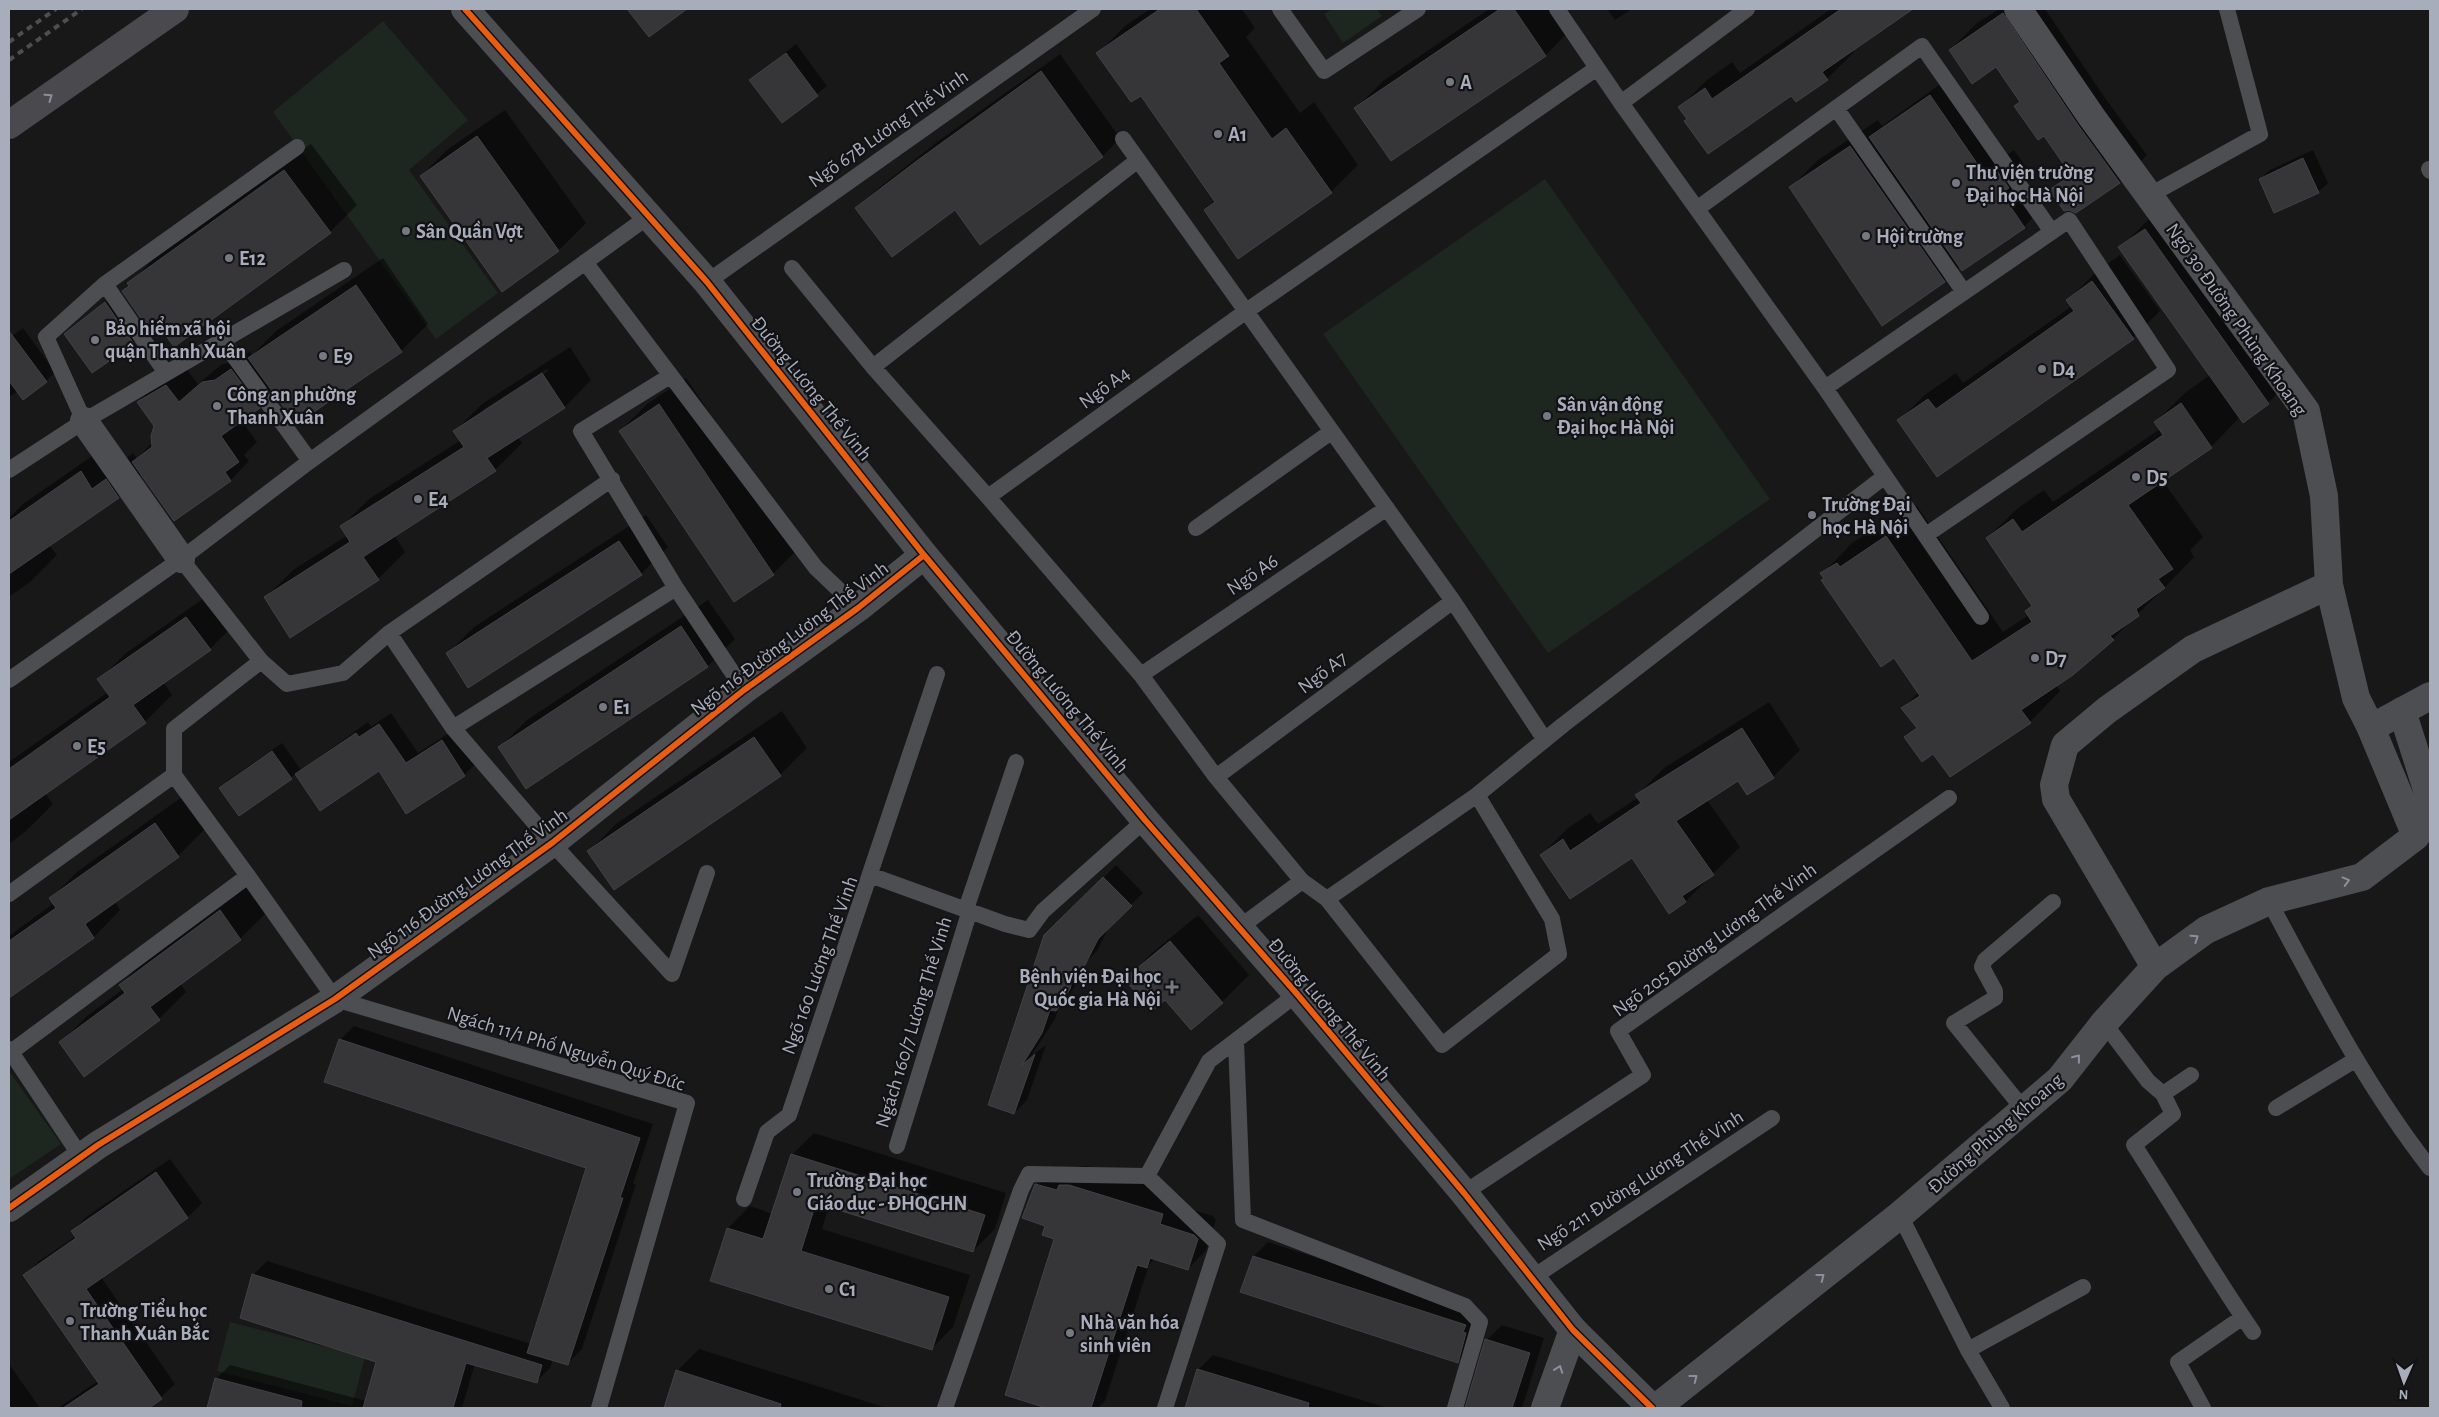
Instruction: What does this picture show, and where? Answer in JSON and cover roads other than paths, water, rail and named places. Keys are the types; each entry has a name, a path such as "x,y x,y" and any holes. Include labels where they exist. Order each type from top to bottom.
{"highway":[{"path":"9,125 175,9"}],"street":[{"name":"Đường Lương Thế Vinh","path":"465,9 706,282 924,555 1145,820 1240,927 1464,1193 1573,1330 1654,1408"},
{"name":"Ngõ 30 Đường Phùng Khoang","path":"2018,9 2091,116 2306,411 2324,496 2329,585 2356,698 2371,728"},
{"path":"84,421 181,559"},
{"name":"Ngõ 116 Đường Lương Thế Vinh","path":"9,1208 81,1157 335,1000 552,843 744,690 858,608 924,555"},
{"path":"2155,966 2056,799 2054,785 2065,745 2107,710 2193,649 2329,585"},
{"path":"2371,728 2430,696"},
{"path":"2402,711 2430,799"},
{"name":"Đường Phùng Khoang","path":"1654,1408 1900,1215 2060,1079 2104,1023 2155,966 2206,930 2269,901 2362,877 2423,826 2371,728"},
{"path":"1545,1408 1573,1330"}],"lane":[{"name":"Ngõ 67B Lương Thế Vinh","path":"706,282 1093,9"},
{"path":"1280,9 1324,71 1418,9"},
{"path":"1557,9 1621,103 1825,388 1981,617"},
{"path":"1621,103 1747,9"},
{"path":"2150,196 2260,134 2227,9"},
{"path":"1698,208 1922,46 2052,232"},
{"name":"Ngõ A4","path":"988,497 1245,312 1597,68"},
{"path":"1836,108 1964,292"},
{"path":"1123,139 1453,601 1545,740"},
{"path":"84,421 46,337 105,284 296,147"},
{"path":"873,368 1138,160"},
{"path":"9,680 181,559 310,460 649,216"},
{"path":"1825,388 2069,220 2168,370 1926,535"},
{"path":"585,262 816,568 858,608"},
{"path":"792,268 873,368 988,497 1141,676 1216,777 1302,881 1327,900 1442,1045 1559,954 1552,919 1477,795"},
{"path":"9,470 84,421 344,270"},
{"path":"105,284 166,373"},
{"path":"224,341 310,460"},
{"path":"670,376 581,430 676,588 744,690"},
{"path":"1196,528 1331,432"},
{"path":"1327,900 1477,795 1885,476"},
{"path":"181,559 261,661 287,684 343,674 389,633 612,479"},
{"name":"Ngõ A6","path":"1141,676 1387,508"},
{"path":"453,728 676,588"},
{"name":"Ngõ A7","path":"1216,777 1453,601"},
{"path":"389,633 453,728 552,843 672,974 707,873"},
{"path":"261,661 174,729 174,776 248,876 335,1000"},
{"path":"870,875 937,674"},
{"name":"Ngách 160/7 Lương Thế Vinh","path":"897,1146 968,909 1016,762"},
{"path":"9,894 174,776"},
{"name":"Ngõ 205 Đường Lương Thế Vinh","path":"1464,1193 1643,1075 1618,1031 1949,798"},
{"name":"Ngõ 160 Lương Thế Vinh","path":"744,1199 768,1132 789,1115 870,875 1005,924 1029,930 1043,912 1145,820"},
{"path":"81,1157 10,1050 248,876"},
{"path":"1240,927 1302,881"},
{"path":"2269,901 2355,1060 2411,1144 2430,1168"},
{"path":"2024,1110 1954,1023 1995,998 1996,991 1982,967 1985,960 2053,902"},
{"path":"1147,1176 1209,1061 1297,994"},
{"name":"Ngách 11/1 Phố Nguyễn Quý Đức","path":"335,1000 686,1103 599,1408"},
{"path":"2104,1023 2148,1081 2163,1094 2173,1114 2134,1145 2253,1332"},
{"path":"1236,1041 1242,1220 1465,1306 1480,1322 1455,1408"},
{"path":"2276,1108 2355,1060"},
{"path":"2163,1094 2191,1075"},
{"name":"Ngõ 211 Đường Lương Thế Vinh","path":"1532,1278 1772,1118"},
{"path":"945,1408 1021,1190 1029,1174 1147,1176 1218,1244 1165,1408"},
{"path":"1900,1215 1968,1350 2002,1408"},
{"path":"1968,1350 2083,1287"},
{"path":"2202,1408 2178,1362 2243,1317"}],"railway":[{"path":"9,42 56,9"},
{"path":"9,60 82,9"}],"place":[{"name":"A","path":"1450,82"},
{"name":"A1","path":"1218,134"},
{"name":"Thư viện trường Đại học Hà Nội","path":"1956,183"},
{"name":"Sân Quần Vợt","path":"406,231"},
{"name":"Hội trường","path":"1866,236"},
{"name":"E12","path":"229,258"},
{"name":"Bảo hiểm xã hội quận Thanh Xuân","path":"95,340"},
{"name":"E9","path":"323,356"},
{"name":"D4","path":"2042,369"},
{"name":"Công an phường Thanh Xuân","path":"217,406"},
{"name":"Sân vận động Đại học Hà Nội","path":"1547,416"},
{"name":"D5","path":"2136,477"},
{"name":"E4","path":"418,499"},
{"name":"Trường Đại học Hà Nội","path":"1812,515"},
{"name":"D7","path":"2035,658"},
{"name":"E1","path":"603,707"},
{"name":"E5","path":"77,746"},
{"name":"Bệnh viện Đại học Quốc gia Hà Nội","path":"1172,987"},
{"name":"Trường Đại học Giáo dục - ĐHQGHN","path":"797,1192"},
{"name":"C1","path":"829,1289"},
{"name":"Trường Tiểu học Thanh Xuân Bắc","path":"70,1321"},
{"name":"Nhà văn hóa sinh viên","path":"1070,1333"}]}
